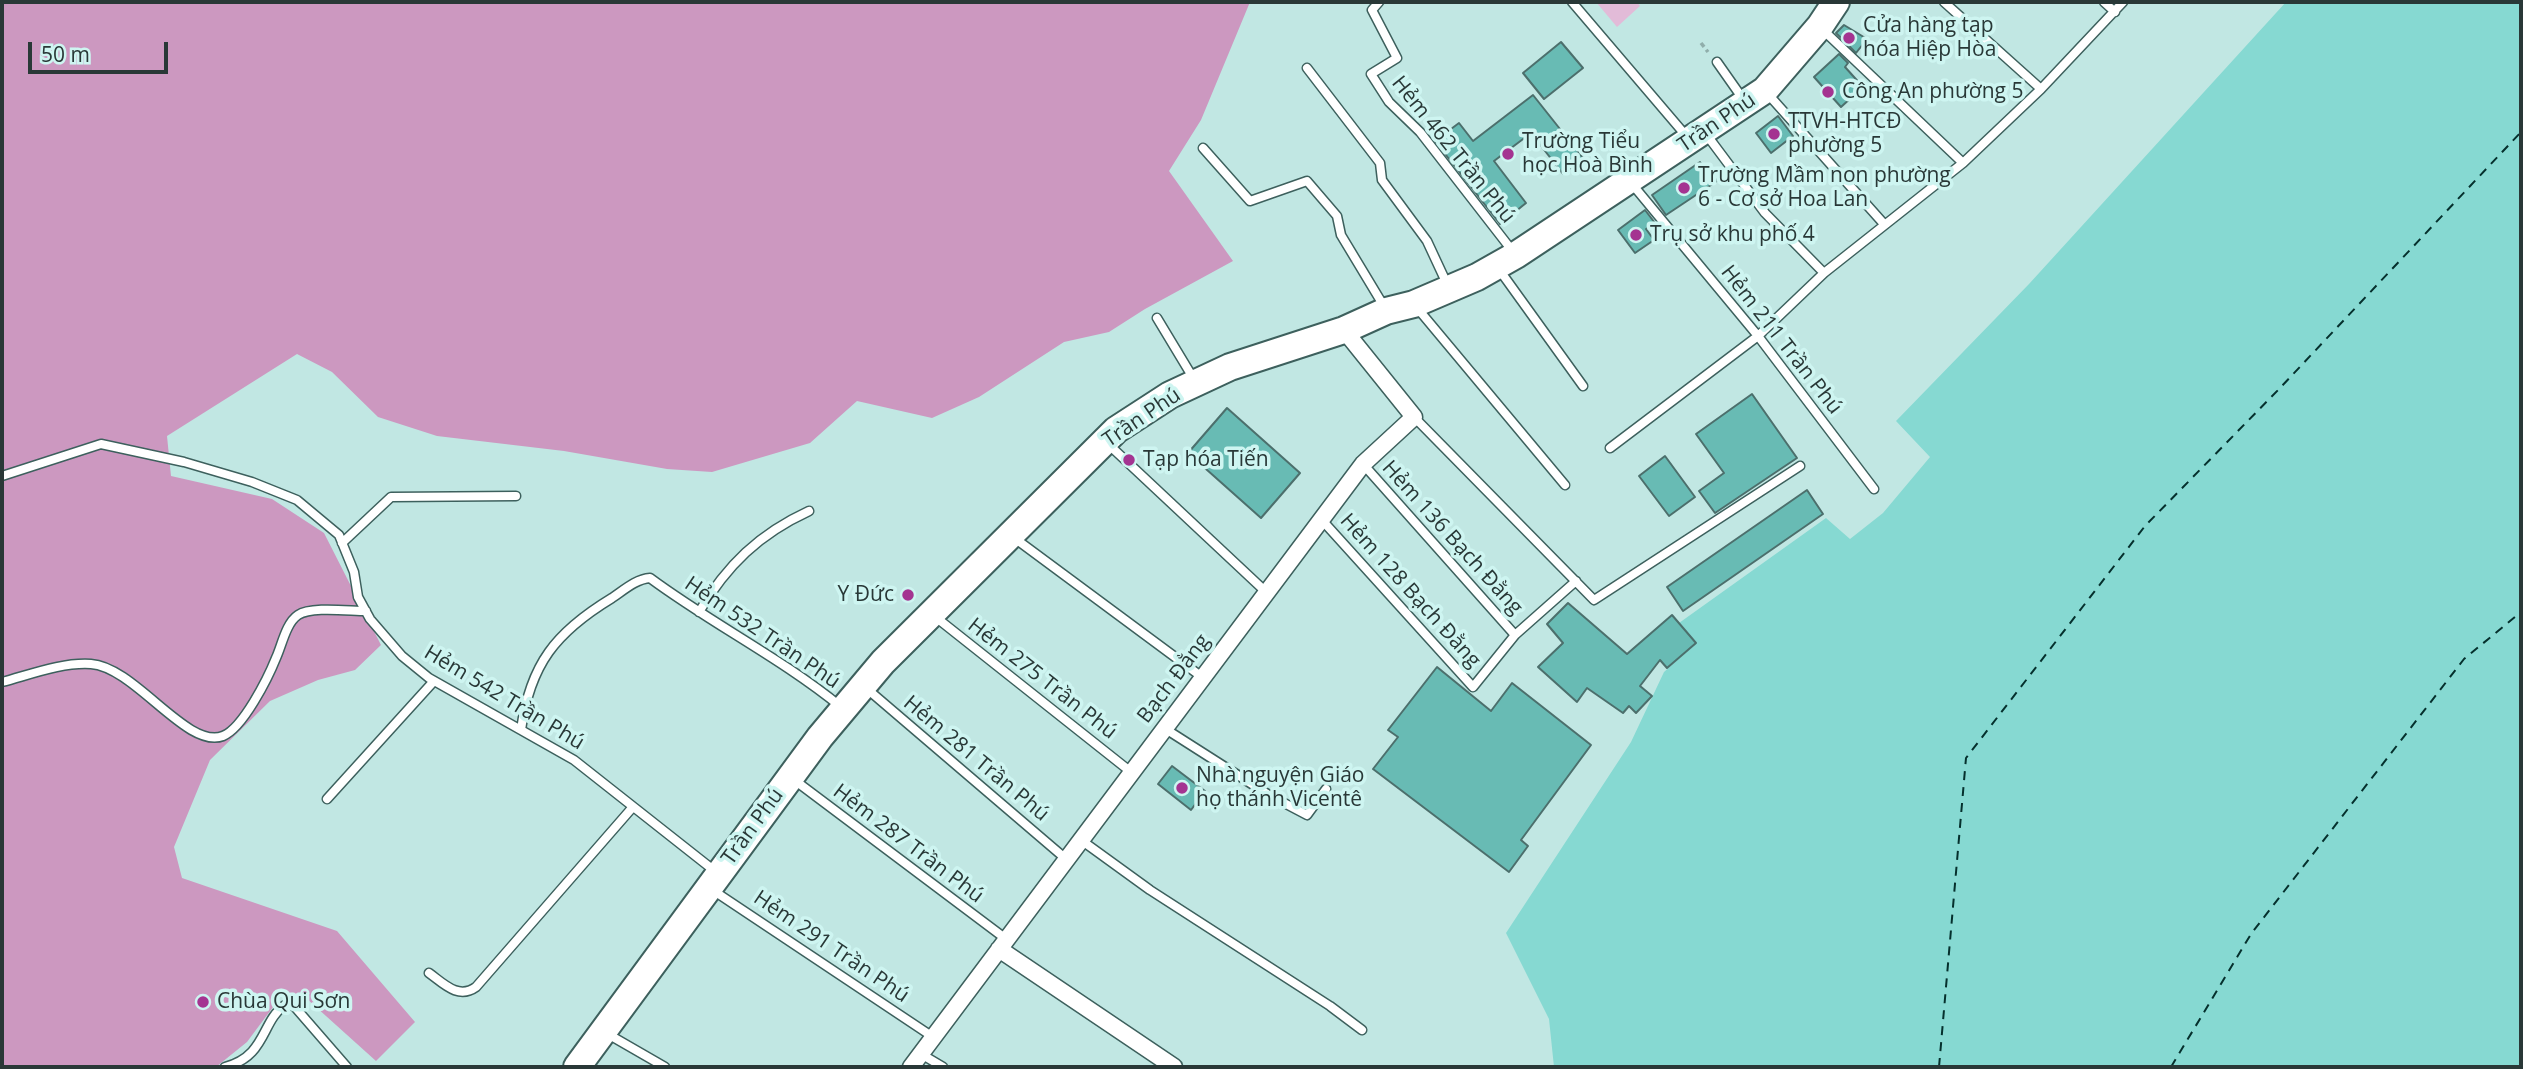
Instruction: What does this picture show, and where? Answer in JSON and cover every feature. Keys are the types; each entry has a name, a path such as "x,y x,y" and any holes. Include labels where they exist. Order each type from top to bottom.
{"main road":[{"name":"Trần Phú","path":"577,1067 790,777 863,686 1009,534 1116,430 1170,395 1278,350 1344,330 1386,311 1414,304 1506,260 1630,182 1756,97 1830,9"}],"street":[{"path":"1344,330 1414,417"},
{"name":"Bạch Đằng","path":"916,1061 1363,464 1414,417"},
{"path":"1002,944 1174,1067"}],"lane":[{"name":"Hẻm 462 Trần Phú","path":"1379,2 1373,10 1397,58 1371,74 1389,102 1420,132 1506,260"},
{"path":"1572,2 1765,213 1824,273"},
{"path":"1944,2 2041,89"},
{"path":"2104,2 2115,12"},
{"path":"1610,448 1758,336 1824,273 1964,163 2041,89 2123,2"},
{"path":"1830,9 1964,163"},
{"path":"1717,62 1884,224"},
{"path":"1307,68 1380,163 1382,180 1427,241 1450,289"},
{"path":"1203,148 1250,201 1307,181 1337,216 1341,235 1386,311"},
{"name":"Hẻm 211 Trần Phú","path":"1630,182 1758,336 1874,489"},
{"path":"1506,260 1583,386"},
{"path":"1414,304 1565,485"},
{"path":"1157,318 1196,384"},
{"path":"1414,417 1594,600 1800,466"},
{"path":"1104,441 1266,592"},
{"name":"Hẻm 542 Trần Phú","path":"2,476 101,444 184,462 274,490 313,511 339,535 354,572 358,597 402,656 434,681 574,760 714,881"},
{"name":"Hẻm 136 Bạch Đằng","path":"1363,464 1515,635"},
{"path":"342,543 391,497 516,496"},
{"path":"699,612 721,577 744,552 765,535 809,511"},
{"name":"Hẻm 128 Bạch Đằng","path":"1321,519 1473,687 1515,635"},
{"path":"1009,534 1202,677"},
{"name":"Hẻm 532 Trần Phú","path":"521,730 525,699 535,672 549,648 572,627 642,578 650,578 699,612 786,665 844,709"},
{"path":"1515,635 1576,581"},
{"path":"2,681 91,664 129,679 190,730 210,738 223,736 246,714 275,663 291,622 298,614 322,610 366,611"},
{"name":"Hẻm 275 Trần Phú","path":"931,614 1131,772"},
{"path":"327,799 434,681"},
{"name":"Hẻm 281 Trần Phú","path":"863,686 1066,859"},
{"path":"1164,728 1269,795 1307,815 1326,789"},
{"name":"Hẻm 287 Trần Phú","path":"790,777 1002,944"},
{"path":"429,973 454,991 470,992 476,988 632,808"},
{"path":"1080,840 1150,890 1330,1006 1362,1030"},
{"name":"Hẻm 291 Trần Phú","path":"714,881 933,1037"},
{"path":"225,1067 246,1058 256,1048 279,1009 285,1005 294,1006 348,1067"},
{"path":"603,1032 665,1067"},
{"path":"916,1061 943,1067"}],"shaded area":[{"path":"2,2 1250,2 1201,120 1169,171 1233,261 1109,332 1064,342 979,397 932,418 857,401 810,443 712,472 667,469 564,451 437,436 378,417 332,372 297,354 167,436 171,476 272,499 324,533 381,645 355,670 318,680 270,701 210,760 174,847 182,878 337,931 415,1022 376,1061 306,998 282,995 247,1042 216,1067 2,1067"},
{"path":"1596,2 1637,2 1640,6 1617,27"}],"water":[{"path":"2286,2 2521,2 2521,1067 1554,1067 1549,1019 1506,933 1631,742 1664,672 1696,643 1679,623 1826,518 1850,539 1883,513 1930,457 1896,421 2029,284"}],"building":[{"name":"Cửa hàng tạp hóa Hiệp Hòa","path":"1844,25 1867,39 1856,53 1836,33"},
{"path":"1561,42 1583,68 1544,99 1523,73"},
{"path":"1839,54 1848,63 1845,67 1863,87 1841,107 1814,77"},
{"path":"1533,95 1583,158 1563,174 1531,133 1494,161 1526,203 1500,224 1435,141 1459,123 1473,141"},
{"name":"TTVH-HTCĐ phường 5","path":"1778,116 1793,136 1771,153 1756,133"},
{"name":"Trường Mầm non phường 6 - Cơ sở Hoa Lan","path":"1700,162 1704,168 1707,166 1717,181 1666,215 1652,195"},
{"name":"Trụ sở khu phố 4","path":"1645,210 1655,223 1646,229 1654,240 1635,253 1618,230"},
{"path":"1752,394 1797,458 1715,513 1699,491 1724,473 1696,434"},
{"path":"1227,408 1300,473 1261,518 1188,453"},
{"path":"1665,456 1695,497 1669,516 1639,476"},
{"path":"1807,490 1823,514 1683,611 1667,587"},
{"path":"1568,603 1627,654 1672,615 1696,643 1667,668 1660,660 1640,686 1652,696 1636,713 1629,706 1623,713 1587,688 1577,702 1538,667 1563,643 1547,624"},
{"path":"1437,667 1491,711 1512,683 1591,745 1521,840 1528,846 1509,872 1373,769 1398,737 1388,730"},
{"name":"Nhà nguyện Giáo họ thánh Vicentê","path":"1172,766 1205,791 1191,810 1158,784"}],"ferry route":[{"path":"1939,1067 1966,758 2145,526 2280,388 2521,132"},
{"path":"2171,1067 2251,934 2464,659 2521,612"}],"place":[{"name":"Cửa hàng tạp hóa Hiệp Hòa","path":"1849,38"},
{"name":"Công An phường 5","path":"1828,92"},
{"name":"TTVH-HTCĐ phường 5","path":"1774,134"},
{"name":"Trường Tiểu học Hoà Bình","path":"1508,154"},
{"name":"Trường Mầm non phường 6 - Cơ sở Hoa Lan","path":"1684,188"},
{"name":"Trụ sở khu phố 4","path":"1636,235"},
{"name":"Tạp hóa Tiến","path":"1129,460"},
{"name":"Y Đức","path":"908,595"},
{"name":"Nhà nguyện Giáo họ thánh Vicentê","path":"1182,788"},
{"name":"Chùa Qui Sơn","path":"203,1002"}]}
